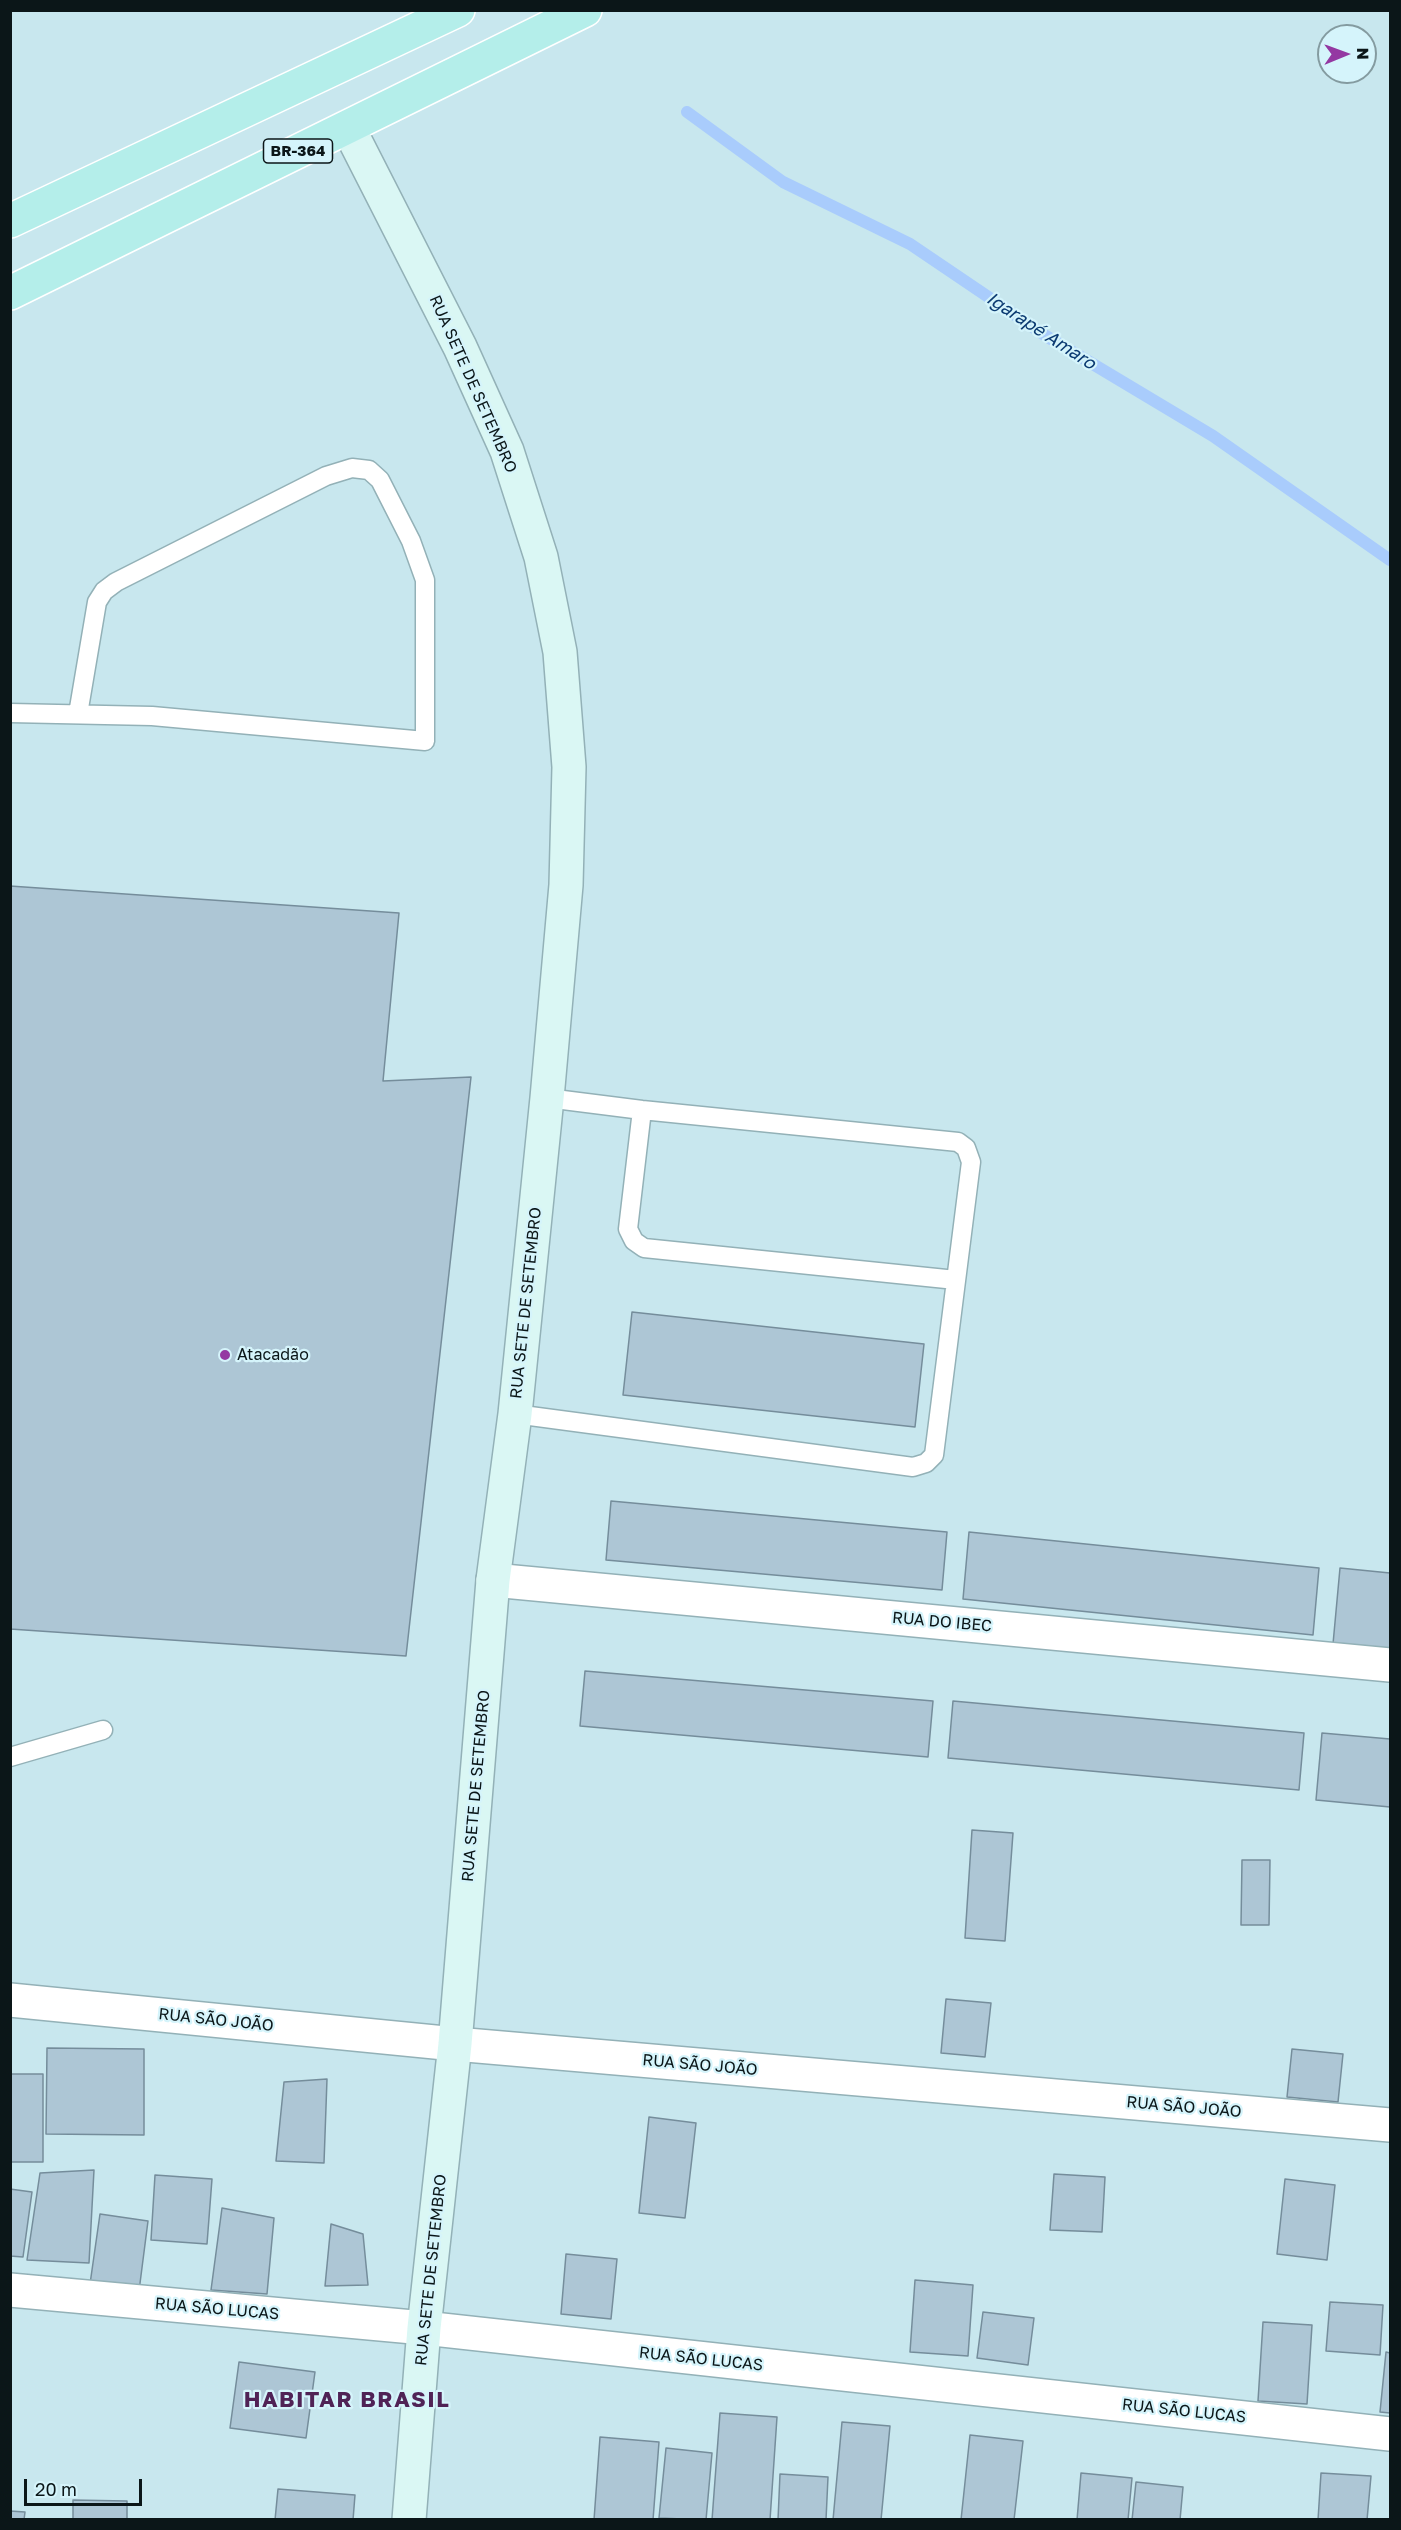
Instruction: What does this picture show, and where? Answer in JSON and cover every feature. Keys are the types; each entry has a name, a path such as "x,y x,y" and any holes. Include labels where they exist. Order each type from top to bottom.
{"main road":[{"path":"10,221 458,10"},
{"name":"BR-364","path":"10,293 585,10"}],"street":[{"name":"RUA SETE DE SETEMBRO","path":"348,127 460,347 502,441 543,567 560,652 569,767 566,885 547,1098 515,1414 493,1580 455,2044 424,2328 409,2520"},
{"name":"RUA DO IBEC","path":"493,1580 1390,1665"},
{"name":"RUA SÃO JOÃO","path":"10,2000 455,2044 1390,2125"},
{"name":"RUA SÃO LUCAS","path":"10,2290 424,2328 1390,2434"}],"lane":[{"path":"10,713 152,716 425,741 425,580 411,541 380,480 369,470 352,468 326,476 116,582 104,591 97,602 78,714"},
{"path":"515,1414 913,1467 926,1463 934,1455 971,1162 966,1148 958,1142 642,1110 547,1098"},
{"path":"642,1110 628,1229 634,1241 644,1248 956,1280"},
{"path":"10,1757 103,1730"}],"building":[{"name":"Atacadão","path":"10,886 399,913 383,1081 471,1077 406,1656 10,1629"},
{"path":"632,1312 924,1344 915,1427 623,1395"},
{"path":"611,1501 947,1532 942,1590 606,1560"},
{"path":"969,1532 1319,1568 1313,1635 963,1599"},
{"path":"1340,1568 1390,1573 1390,1650 1333,1644"},
{"path":"585,1671 933,1701 928,1757 580,1726"},
{"path":"953,1701 1304,1733 1299,1790 948,1758"},
{"path":"1322,1733 1390,1739 1390,1807 1316,1800"},
{"path":"972,1830 1013,1833 1005,1941 965,1938"},
{"path":"1242,1860 1270,1860 1269,1925 1241,1925"},
{"path":"946,1999 991,2003 985,2057 941,2053"},
{"path":"47,2048 144,2049 144,2135 46,2134"},
{"path":"1292,2049 1343,2054 1338,2102 1287,2097"},
{"path":"10,2074 43,2074 43,2162 10,2162"},
{"path":"327,2079 324,2163 276,2161 284,2082"},
{"path":"649,2117 696,2123 685,2218 639,2213"},
{"path":"94,2170 89,2263 27,2260 40,2173"},
{"path":"1054,2174 1105,2177 1102,2232 1050,2230"},
{"path":"155,2175 212,2179 207,2244 151,2240"},
{"path":"1285,2179 1335,2185 1327,2260 1277,2254"},
{"path":"10,2189 32,2192 23,2257 10,2256"},
{"path":"222,2208 274,2218 267,2294 211,2290"},
{"path":"100,2214 148,2221 139,2291 90,2284"},
{"path":"331,2224 363,2234 368,2285 325,2286"},
{"path":"566,2254 617,2259 611,2319 561,2314"},
{"path":"915,2280 973,2285 968,2356 910,2352"},
{"path":"1330,2302 1383,2305 1380,2355 1326,2351"},
{"path":"983,2312 1034,2318 1028,2365 977,2358"},
{"path":"1263,2322 1312,2325 1307,2404 1258,2401"},
{"path":"1386,2352 1390,2353 1390,2413 1380,2412"},
{"path":"239,2362 315,2372 306,2438 230,2428"},
{"path":"720,2413 777,2417 770,2520 712,2520"},
{"path":"842,2422 890,2426 881,2520 833,2520"},
{"path":"970,2435 1023,2441 1014,2520 961,2520"},
{"path":"600,2437 659,2442 653,2520 594,2520"},
{"path":"666,2448 712,2453 706,2520 659,2518"},
{"path":"1081,2473 1132,2478 1128,2520 1077,2520"},
{"path":"1321,2473 1371,2476 1367,2520 1318,2520"},
{"path":"780,2474 828,2477 826,2520 778,2520"},
{"path":"1136,2482 1183,2487 1180,2520 1132,2520"},
{"path":"278,2489 355,2495 353,2520 275,2520"},
{"path":"73,2500 127,2501 127,2520 73,2520"},
{"path":"10,2511 25,2512 24,2520 10,2520"}],"waterway":[{"name":"Igarapé Amaro","path":"687,112 783,182 910,244 1046,336 1213,436 1390,560"}],"place":[{"name":"Atacadão","path":"225,1355"}],"district":[{"name":"HABITAR BRASIL","path":"347,2400"}]}
